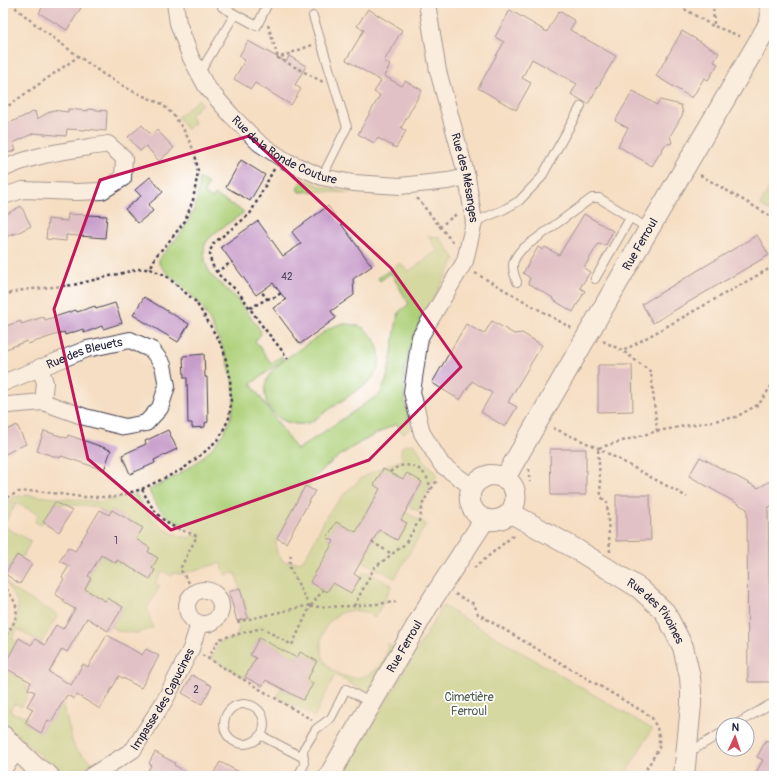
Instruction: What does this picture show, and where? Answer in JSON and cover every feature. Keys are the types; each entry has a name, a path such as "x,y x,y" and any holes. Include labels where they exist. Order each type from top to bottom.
{"street":[{"name":"Rue de la Ronde Couture","path":"175,3 178,23 190,58 206,86 231,115 259,143 286,161 322,177 353,183 400,186 448,181 467,177"},
{"name":"Rue des Mésanges","path":"427,3 438,71 467,177 474,222 465,261 420,337 412,392 422,433 442,465 472,487"},
{"name":"Rue Ferroul","path":"505,478 596,340 649,229 762,36 774,11"},
{"path":"3,169 15,163 48,154 108,144 124,158 123,178 102,191 76,192 23,190 3,196"},
{"name":"Rue des Bleuets","path":"3,383 87,349 130,340 152,350 164,365 168,386 160,408 146,423 125,428 85,417 43,402 3,406"},
{"path":"40,367 45,383 43,402"},
{"path":"490,475 498,475 505,478 515,491 516,499 514,507 518,517 495,520 480,517 470,504 472,487 476,481 490,475"},
{"name":"Rue des Pivoines","path":"518,517 574,548 639,588 665,612 683,646 690,677 691,691 684,776"},
{"name":"Rue Ferroul","path":"330,776 428,606 485,519"},
{"path":"204,590 212,592 218,597 221,607 216,620 208,624 199,624 190,618 187,613 187,601 195,592 204,590"},
{"name":"Impasse des Capucines","path":"91,776 133,750 165,700 191,649 199,624"},
{"path":"3,736 35,767 49,776"},
{"path":"3,769 18,751"}],"lane":[{"path":"224,3 222,7 257,26 266,7"},
{"path":"762,36 764,3"},
{"path":"199,74 235,14"},
{"path":"313,16 347,127 322,177"},
{"path":"474,222 503,210 519,201 541,178 581,106"},
{"path":"517,282 513,272 513,264 515,257 522,249 592,198 599,198 649,229"},
{"path":"595,279 630,218"},
{"path":"298,776 304,765 303,750 316,729 331,718 346,689 372,703"},
{"path":"239,704 253,706 258,710 264,722 260,735 256,740 250,742 244,743 232,740 225,730 224,724 228,712 239,704"},
{"path":"749,717 769,705"},
{"path":"260,735 304,758"},
{"path":"686,754 715,737"}],"path":[{"path":"11,3 41,29 103,74 132,91 162,104 185,132 195,153 198,172 194,200 185,221 156,256 150,269"},
{"path":"674,3 714,26 762,36"},
{"path":"713,3 714,26"},
{"path":"266,7 278,58 335,90"},
{"path":"278,58 321,41"},
{"path":"3,108 14,102 79,56"},
{"path":"275,166 250,214 214,243 211,248 210,260 216,272 236,290 288,358"},
{"path":"686,166 774,218"},
{"path":"417,199 454,244"},
{"path":"439,227 471,203"},
{"path":"465,261 474,272 596,340 623,351 651,372 657,431"},
{"path":"216,272 232,262"},
{"path":"623,351 774,266"},
{"path":"3,295 23,290 73,285 139,268 150,269 165,275 194,301 223,348 230,376 231,404 229,418 220,437 207,450 183,469 142,489 115,496 83,497 30,491 18,492 3,500"},
{"path":"261,291 267,299"},
{"path":"250,308 281,293"},
{"path":"598,448 657,431 736,417 759,404 774,382"},
{"path":"555,421 551,428 598,448 687,497"},
{"path":"598,448 601,497 607,502 610,552 603,566"},
{"path":"390,472 394,468 402,466 409,465 417,468 424,472 430,485 430,490"},
{"path":"530,467 530,484"},
{"path":"354,606 374,568 406,544 420,519 423,503 430,490 446,468"},
{"path":"142,489 155,512 169,525 197,536 180,569 195,592"},
{"path":"500,546 520,531 518,517"},
{"path":"372,542 392,554"},
{"path":"291,555 289,566 310,606"},
{"path":"3,584 16,607 16,615 13,625 3,637"},
{"path":"208,659 219,639 262,628 292,645 310,606 323,590"},
{"path":"450,591 474,604 478,614 652,718 660,736 659,748 642,776"},
{"path":"237,622 310,606 354,606 396,602"},
{"path":"191,649 321,726"}],"highlighted area":[{"path":"249,136 391,268 461,367 369,460 171,530 88,459 54,309 100,180"}],"green space":[{"path":"199,99 202,104 190,115 195,123 187,130 178,117"},
{"path":"199,178 208,184 204,193 212,199 215,195 243,211 243,213 219,230 207,241 204,250 205,262 213,277 237,299 260,330 261,334 255,341 271,363 282,356 283,358 283,360 251,384 297,450 381,393 386,381 391,359 399,312 409,304 391,273 380,281 378,278 400,263 407,271 409,271 437,251 428,236 439,237 455,259 413,336 404,372 405,403 410,429 404,433 401,432 397,424 394,425 368,438 328,465 320,472 308,488 305,486 277,538 277,551 284,562 302,561 309,551 327,515 346,492 362,478 380,468 402,460 401,449 404,445 415,445 426,463 437,475 428,489 418,511 409,506 422,482 407,474 403,479 383,469 374,485 380,489 356,532 336,522 327,538 334,541 311,582 327,592 333,583 351,592 364,571 392,585 375,618 364,612 349,611 336,616 327,624 322,636 321,648 324,661 333,671 347,677 360,677 370,674 379,666 386,655 387,643 394,648 367,693 335,675 314,717 277,696 281,688 303,700 313,684 307,680 317,661 300,652 297,658 259,638 250,655 256,658 245,677 246,679 211,658 221,641 236,638 239,628 237,621 248,617 236,574 225,575 221,563 180,574 173,573 172,576 163,571 155,583 160,586 147,608 153,628 137,633 118,631 111,627 123,607 107,598 105,601 85,589 88,576 101,555 115,563 117,560 150,579 155,570 152,568 158,558 148,552 150,548 144,544 134,543 143,528 112,510 109,515 94,506 59,504 56,502 41,525 35,522 38,515 37,513 9,500 11,498 25,495 101,502 136,494 146,510 158,524 172,533 191,538 195,529 173,520 161,511 149,490 191,466 215,445 224,432 231,417 234,401 234,388 228,361 207,316 198,302 159,264 159,259 182,232 195,207 199,188"},
{"path":"303,179 321,186 349,193 318,191 299,192 297,188"},
{"path":"774,179 774,208 770,211 760,205"},
{"path":"341,324 352,324 363,328 372,336 377,346 380,358 376,373 369,382 311,422 301,424 282,420 274,414 265,398 265,388 271,372 280,363 330,328"},
{"path":"6,501 15,505 3,526 3,504"},
{"path":"405,512 426,524 395,578 362,561 379,530 398,540 407,524 401,520"},
{"path":"3,526 31,541 22,558 17,555 5,574 7,576 6,580 8,585 12,589 58,615 41,643 18,629 12,639 17,642 3,667 3,639 7,637 16,623 18,603 3,578"},
{"name":"Cimetière Ferroul","path":"443,606 652,729 624,776 342,776"},
{"path":"3,669 19,678 26,685 27,689 26,698 21,707 14,704 10,710 12,713 28,717 25,723 41,733 48,720 51,722 60,706 59,694 72,741 76,750 93,763 84,767 60,771 31,748 3,720"}],"building":[{"path":"45,3 84,3 67,30 39,13"},
{"path":"368,9 402,30 384,61 390,65 384,76 402,86 405,81 422,90 401,128 406,131 396,148 378,138 374,143 358,134 380,95 374,92 381,81 346,60 364,30 357,26"},
{"path":"510,10 547,32 559,11 575,21 570,30 616,56 588,104 571,94 577,84 532,59 522,78 531,83 516,110 478,88 504,42 495,37"},
{"path":"682,31 719,53 714,62 718,64 708,80 704,78 692,98 656,76"},
{"path":"248,41 286,62 289,56 306,66 295,85 301,89 291,105 255,83 251,89 234,79 245,60 239,56"},
{"path":"633,91 657,105 660,100 681,105 683,114 670,136 672,143 665,145 652,166 618,146 628,128 615,121"},
{"path":"68,109 107,111 106,131 67,129 66,136 34,133 13,143 16,150 3,155 3,122 8,132 5,125 35,111 37,119 53,110 68,112"},
{"path":"142,125 151,135 157,130 174,148 159,161 146,146 140,151 128,137"},
{"path":"241,160 265,175 250,201 226,187"},
{"path":"150,177 163,192 148,205 153,211 138,223 125,209 141,196 135,190"},
{"path":"21,206 31,226 3,238 3,216"},
{"path":"328,206 372,266 353,279 354,295 331,311 336,318 300,344 273,308 286,300 273,283 256,295 221,247 258,221 283,256 301,244 292,232"},
{"path":"68,214 107,216 105,238 66,235 66,241 46,239 48,219 67,221"},
{"path":"584,214 613,231 606,245 598,244 584,268 590,272 580,288 585,291 573,312 528,283 530,278 523,273 538,247 543,250 545,247 559,255"},
{"path":"757,235 769,255 653,323 642,304"},
{"path":"144,297 189,324 178,342 133,315"},
{"path":"115,303 122,323 103,329 102,326 84,333 83,329 65,335 64,332 28,344 27,341 6,349 3,340 3,327 21,321 21,324 43,317 45,320 76,310 77,312 95,306 96,309"},
{"path":"492,321 514,334 522,333 542,345 508,402 517,407 505,427 481,412 492,393 472,381 460,400 432,383 466,324 484,334"},
{"path":"204,354 205,377 207,377 208,422 205,423 205,427 192,428 192,423 188,423 187,378 184,378 183,356"},
{"path":"598,365 632,365 633,411 598,412"},
{"path":"17,425 26,444 3,455 3,432"},
{"path":"168,430 177,449 154,460 155,463 130,474 122,455 146,444 145,441"},
{"path":"44,431 67,438 68,435 111,450 104,470 61,456 60,458 37,451"},
{"path":"550,449 586,449 586,495 551,495"},
{"path":"700,457 758,488 774,479 774,504 768,508 771,682 748,682 747,509 689,476"},
{"path":"383,469 403,479 407,473 422,482 401,520 407,523 397,540 379,530 354,574 360,578 351,593 333,583 327,592 310,582 334,541 327,538 336,522 356,532 380,489 374,485"},
{"path":"305,486 315,491 286,543 277,538"},
{"path":"616,495 650,495 651,540 616,541"},
{"path":"55,502 72,511 59,532 43,522"},
{"path":"100,510 109,515 112,510 143,528 136,539 150,548 148,552 158,558 152,568 155,570 150,579 117,560 116,563 101,555 88,576 91,578 85,589 105,601 107,598 123,607 108,631 87,618 67,652 62,649 49,672 71,685 83,664 88,667 107,635 142,655 146,649 159,656 141,688 119,676 100,709 77,695 74,699 67,695 51,722 48,720 41,733 25,723 33,709 27,706 35,692 28,689 31,682 3,667 19,638 31,645 35,639 45,645 56,625 63,629 75,609 63,602 64,600 55,594 64,579 62,577 69,566 60,561 68,547 75,551"},
{"path":"17,555 32,564 20,584 5,574"},
{"path":"240,588 248,618 237,621 229,592"},
{"path":"259,638 297,658 300,652 317,661 307,680 313,684 303,700 266,680 262,686 245,677 256,658 250,655"},
{"path":"192,675 212,686 202,704 182,693"},
{"path":"766,740 772,744 774,741 774,776 754,776 763,760 757,757"},
{"path":"155,752 175,763 174,765 193,776 145,776 151,765 149,763"},
{"path":"220,762 247,776 212,776"}]}
